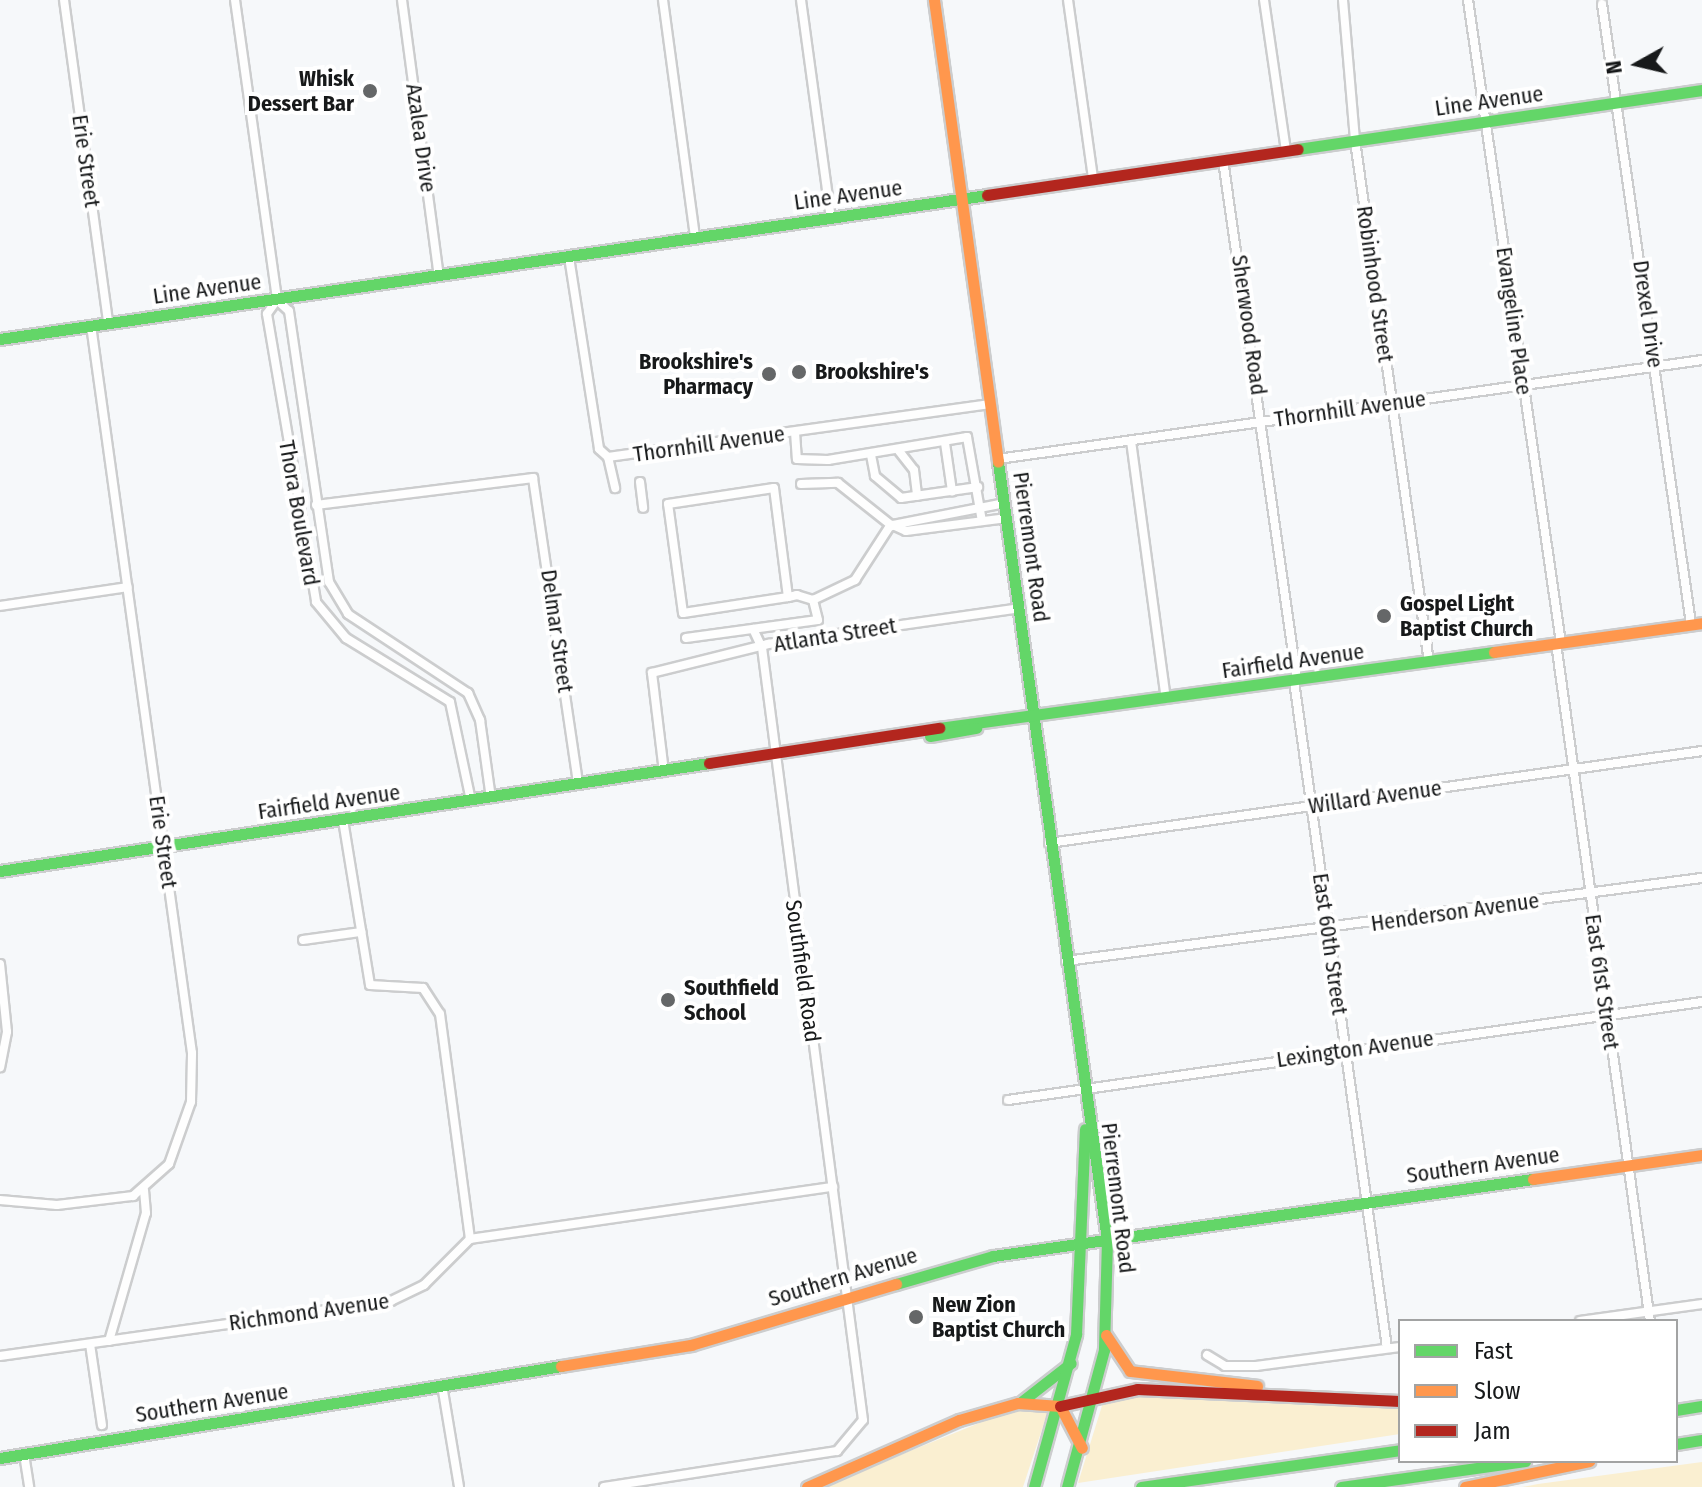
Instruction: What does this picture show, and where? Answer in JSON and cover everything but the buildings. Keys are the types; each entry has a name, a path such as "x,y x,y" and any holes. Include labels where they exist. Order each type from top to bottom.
{"main road":[{"name":"Pierremont Road","path":"934,0 1020,608 1048,843 1083,1094 1107,1240 1106,1335 1097,1393 1082,1448 1067,1487"},
{"name":"Line Avenue","path":"0,339 1702,90"},
{"name":"Fairfield Avenue","path":"0,871 879,739 1697,623"},
{"name":"Pierremont Road","path":"1034,1487 1071,1363 1086,1243 1083,1094"},
{"name":"Southern Avenue","path":"0,1458 717,1339 848,1294 972,1259 1702,1155"},
{"path":"1106,1335 1130,1371 1304,1396"},
{"path":"1018,1403 1071,1363"},
{"path":"807,1487 959,1420 1018,1403 1060,1406 1097,1393 1157,1388 1398,1401"},
{"path":"1060,1406 1082,1448"},
{"path":"1678,1410 1702,1406"},
{"path":"1678,1444 1702,1440"},
{"path":"1141,1487 1398,1450"},
{"path":"1341,1487 1511,1463"},
{"path":"1465,1487 1579,1463"}],"street":[{"name":"Erie Street","path":"64,0 108,322"},
{"name":"Thora Boulevard","path":"235,0 277,300 289,311 316,505 338,603 468,693 480,720 491,798"},
{"name":"Azalea Drive","path":"402,0 439,276"},
{"path":"663,0 695,237"},
{"path":"801,0 831,218"},
{"path":"1068,0 1093,179"},
{"path":"1264,0 1286,151"},
{"name":"Robinhood Street","path":"1343,0 1355,141 1429,662"},
{"name":"Evangeline Place","path":"1468,0 1558,643"},
{"name":"Drexel Drive","path":"1602,4 1655,366 1697,623"},
{"name":"Sherwood Road","path":"1223,160 1296,681"},
{"path":"569,257 599,449 608,457 615,488"},
{"name":"Thora Boulevard","path":"277,300 267,314 316,602 346,638 450,702 471,801"},
{"name":"Erie Street","path":"91,325 193,1078 177,1149 144,1190"},
{"name":"Thornhill Avenue","path":"998,459 1702,360"},
{"name":"Thornhill Avenue","path":"608,457 990,404"},
{"path":"795,432 797,459 871,455 971,440 982,521"},
{"path":"1131,441 1166,699"},
{"path":"945,443 952,491"},
{"path":"899,451 914,470 917,496"},
{"path":"871,455 883,486 901,498 978,487"},
{"name":"Delmar Street","path":"316,505 533,478 578,784"},
{"path":"640,482 643,508"},
{"path":"801,484 838,483 891,526 906,531 1007,518"},
{"path":"788,597 774,488 668,504 683,613 788,597 813,600 855,580 891,526 1005,503"},
{"path":"0,606 128,587"},
{"path":"686,638 818,620 813,600"},
{"name":"Atlanta Street","path":"664,772 652,673 762,648 1020,608"},
{"name":"Southfield Road","path":"604,1487 837,1451 861,1428 848,1294 773,756 762,648 753,629"},
{"name":"East 61st Street","path":"1558,643 1606,1016 1650,1316"},
{"name":"East 60th Street","path":"1296,681 1327,930 1387,1348"},
{"name":"Willard Avenue","path":"1048,843 1702,751"},
{"path":"343,820 372,987 423,988 440,1014 470,1239 833,1187"},
{"name":"Henderson Avenue","path":"1065,962 1327,930 1702,878"},
{"path":"303,940 361,932"},
{"path":"0,964 7,1032 0,1067"},
{"name":"Lexington Avenue","path":"1008,1100 1083,1094 1345,1051 1702,1002"},
{"path":"0,1200 89,1204 144,1190 146,1213 109,1341"},
{"name":"Richmond Avenue","path":"0,1356 402,1299 470,1239"},
{"path":"1608,1319 1650,1316 1702,1304"},
{"path":"90,1344 102,1425"},
{"path":"1207,1355 1225,1366 1256,1366 1398,1347"},
{"path":"442,1385 459,1487"},
{"path":"24,1454 29,1487"}],"shaded area":[{"path":"1140,1393 1398,1405 1398,1434 1078,1483 1105,1396"},
{"path":"1014,1409 1048,1411 1023,1487 821,1487"},
{"path":"1702,1462 1702,1487 1522,1487 1538,1484"}],"traffic: fast":[{"path":"1298,149 1702,90"},
{"path":"0,339 987,195"},
{"path":"998,462 1107,1240 1104,1350 1067,1487"},
{"path":"939,728 1494,652"},
{"path":"930,736 976,728"},
{"path":"0,871 709,763"},
{"path":"1034,1487 1076,1334 1085,1129"},
{"path":"896,1284 993,1256 1533,1179"},
{"path":"1021,1402 1071,1363"},
{"path":"0,1458 561,1366"},
{"path":"1678,1410 1702,1406"},
{"path":"1678,1444 1702,1440"},
{"path":"1141,1487 1398,1450"},
{"path":"1341,1487 1511,1463"}],"traffic: slow":[{"path":"934,0 998,462"},
{"path":"1494,652 1702,623"},
{"path":"1533,1179 1702,1155"},
{"path":"561,1366 691,1345 896,1284"},
{"path":"1106,1335 1130,1371 1257,1386"},
{"path":"807,1487 959,1420 1018,1403 1060,1406 1082,1448"},
{"path":"1465,1487 1579,1463"}],"traffic: jam":[{"path":"987,195 1298,149"},
{"path":"709,763 939,728"},
{"path":"1060,1406 1137,1389 1398,1401"}],"place":[{"name":"Whisk Dessert Bar","path":"370,91"},
{"name":"Brookshire's","path":"799,372"},
{"name":"Brookshire's Pharmacy","path":"769,374"},
{"name":"Gospel Light Baptist Church","path":"1384,616"},
{"name":"Southfield School","path":"668,1000"},
{"name":"New Zion Baptist Church","path":"916,1317"}]}
